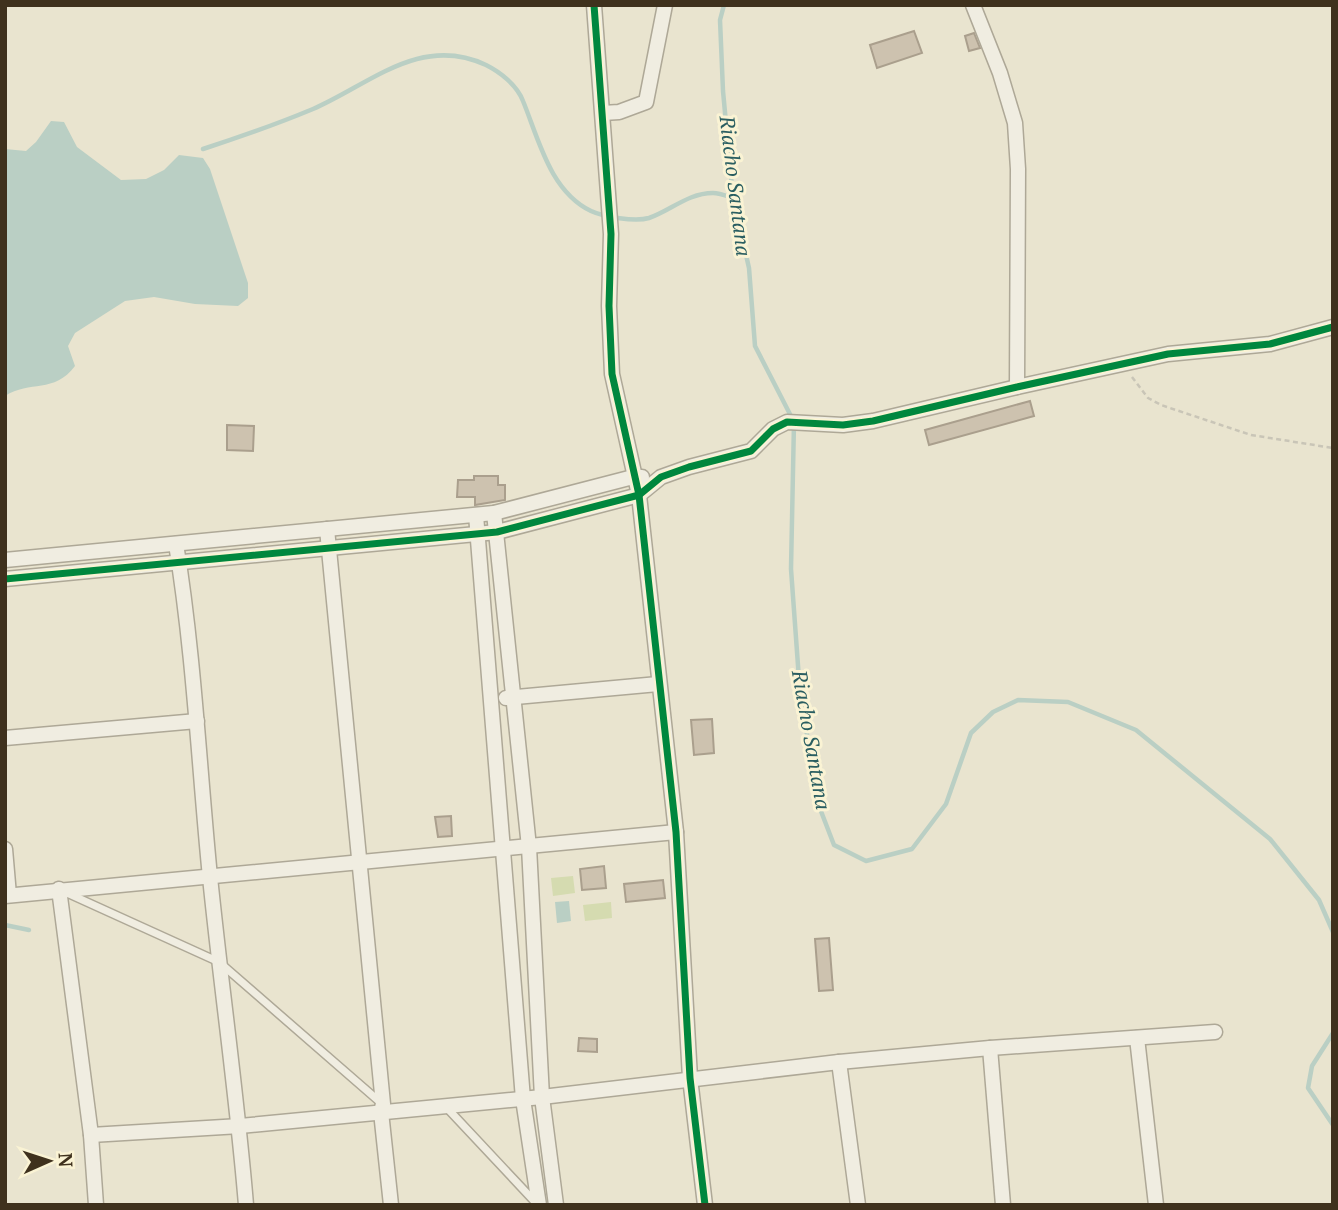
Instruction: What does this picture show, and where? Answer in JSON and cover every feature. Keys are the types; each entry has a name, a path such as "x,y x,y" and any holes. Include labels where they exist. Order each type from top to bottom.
{"street":[{"path":"594,5 611,234 609,306 612,374 639,495 676,832 690,1078 705,1205"},
{"path":"603,113 619,112 646,102 665,5"},
{"path":"973,5 1000,73 1015,123 1017,387"},
{"path":"5,579 497,532 639,495 661,477 751,451 779,424 794,422 843,425 873,421 1168,354 1270,344 1333,327"},
{"path":"5,560 495,513 633,477 661,477"},
{"path":"495,513 529,848 542,1097 556,1205"},
{"path":"477,514 523,1099 538,1205"},
{"path":"327,529 391,1205"},
{"path":"176,544 197,720 219,962 240,1126 246,1205"},
{"path":"492,699 658,684"},
{"path":"5,738 197,720"},
{"path":"5,849 7,895 529,848 676,832"},
{"path":"59,889 91,1135 96,1205"},
{"path":"91,1135 240,1126 382,1108 445,1106 542,1097 839,1062 1214,1032"},
{"path":"1138,1038 1157,1205"},
{"path":"990,1048 1003,1205"},
{"path":"839,1062 858,1205"}],"lane":[{"path":"59,889 219,962 382,1108"},
{"path":"445,1106 538,1205"}],"path":[{"path":"1125,365 1148,398 1161,405 1251,435 1333,448"}],"green space":[{"path":"573,876 575,893 553,896 551,878"},
{"path":"611,902 612,918 585,921 583,905"}],"shaded area":[{"path":"51,121 64,122 77,147 121,180 146,179 164,170 179,155 203,158 210,169 248,283 248,298 238,306 195,304 154,297 125,301 75,333 68,346 75,366 67,375 50,384 24,388 5,396 5,149 26,151"},
{"path":"569,901 571,921 557,923 555,902"}],"building":[{"path":"914,31 922,53 877,68 870,45"},
{"path":"974,33 980,48 969,51 965,36"},
{"path":"1030,401 1034,416 929,445 925,430"},
{"path":"227,425 254,426 253,451 227,450"},
{"path":"474,476 498,476 498,485 505,485 505,500 475,505 475,497 457,497 458,480 474,480"},
{"path":"712,719 714,753 694,755 691,720"},
{"path":"451,816 452,836 438,837 435,817"},
{"path":"604,866 606,888 582,890 580,869"},
{"path":"663,880 665,898 626,902 624,884"},
{"path":"829,938 833,990 819,991 815,939"},
{"path":"579,1038 597,1039 597,1052 578,1051"}],"waterway":[{"name":"Riacho Santana","path":"724,5 720,20 723,91 733,198 749,268 755,346 794,422 791,569 800,693 819,806 834,845 866,861 912,849 946,804 971,733 993,712 1018,700 1068,702 1136,730 1270,839 1319,900 1333,932"},
{"path":"203,149 313,109 396,66 439,55 462,57 486,65 512,84 523,101 556,178 565,191 591,211 620,218 643,219 695,196 715,193 733,198"},
{"path":"5,925 29,930"},
{"name":"Riacho Santana","path":"1333,1033 1312,1066 1308,1088 1333,1125"}],"cycle path":[{"path":"594,5 611,234 609,306 612,374 639,495 676,832 690,1078 705,1205"},
{"path":"5,579 497,532 639,495 661,477 751,451 773,429 787,422 843,425 873,421 1168,354 1270,344 1333,327"}]}
